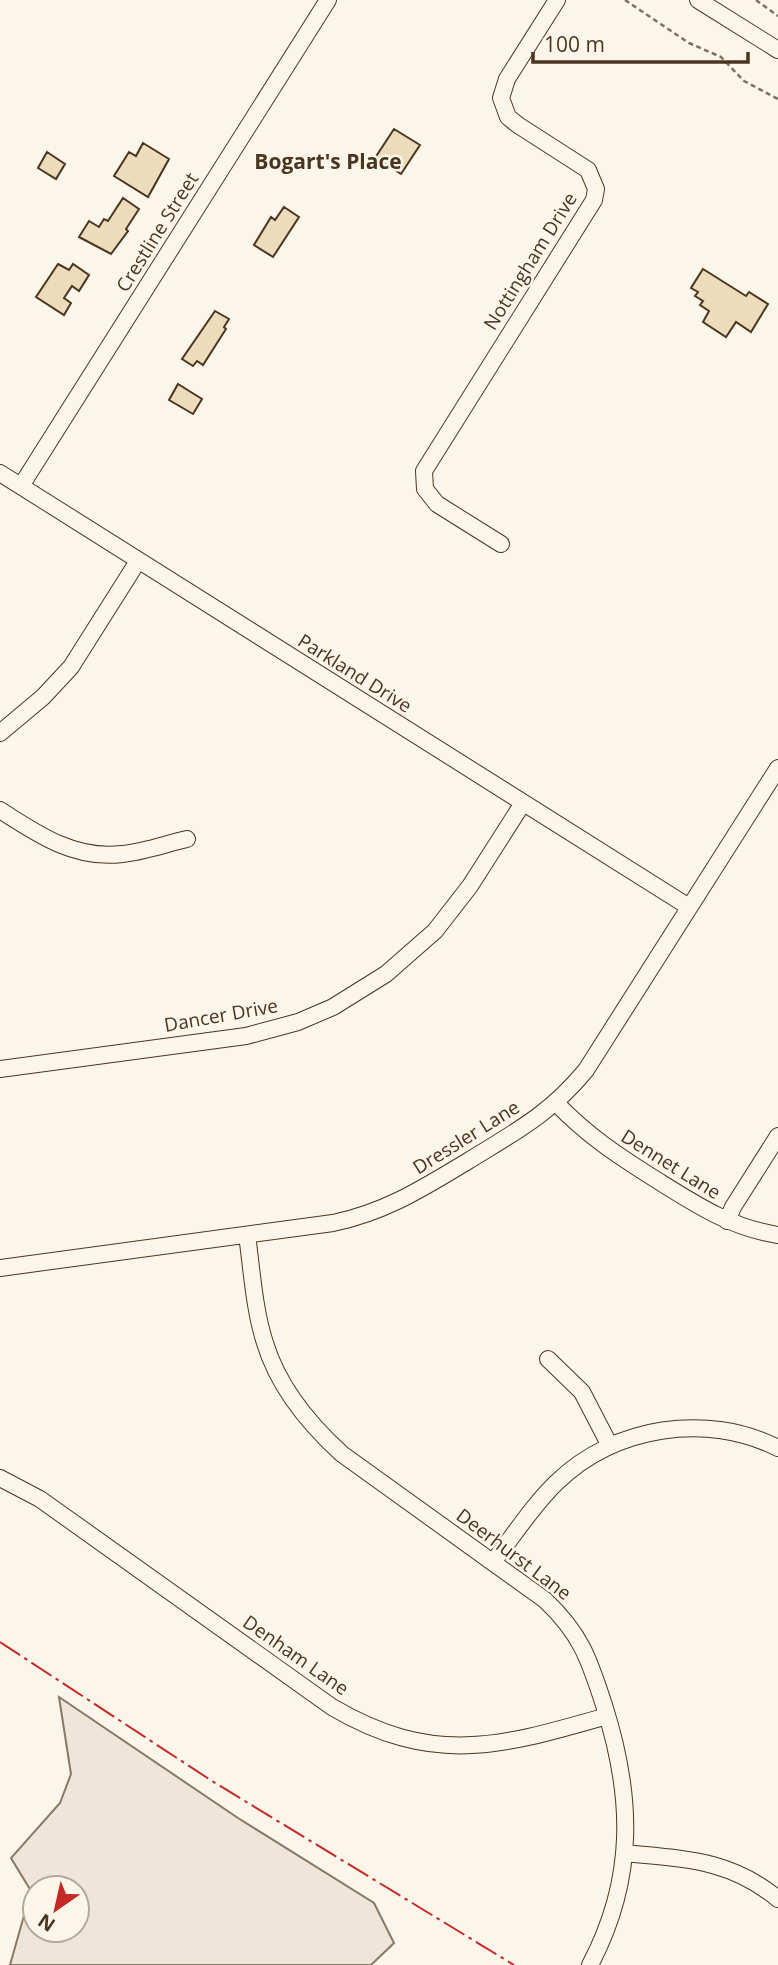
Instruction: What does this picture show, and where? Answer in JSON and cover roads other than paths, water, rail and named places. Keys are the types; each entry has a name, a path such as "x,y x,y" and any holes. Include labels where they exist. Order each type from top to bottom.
{"street":[{"name":"Crestline Street","path":"21,486 328,0"},
{"name":"Nottingham Drive","path":"501,544 430,497 423,480 424,471 594,200 596,189 588,170 508,117 501,98 507,79 557,0"},
{"path":"698,0 778,50"},
{"name":"Parkland Drive","path":"0,473 689,907"},
{"path":"0,733 43,696 71,667 138,561"},
{"name":"Dressler Lane","path":"0,1268 247,1236 333,1223 380,1211 411,1196 545,1113 586,1070 778,768"},
{"name":"Dancer Drive","path":"0,1069 246,1036 298,1022 333,1007 386,974 435,931 470,886 523,803"},
{"path":"0,810 48,840 89,853 121,854 187,839"},
{"name":"Dennet Lane","path":"556,1103 596,1141 697,1205 727,1222 778,1235"},
{"path":"727,1222 733,1207 778,1136"},
{"name":"Deerhurst Lane","path":"247,1236 256,1306 265,1344 285,1387 313,1425 342,1454 545,1600 569,1625 582,1644 607,1716 623,1781 625,1807 624,1853 615,1903 590,1965"},
{"path":"548,1359 582,1392 610,1446"},
{"path":"493,1562 556,1483 581,1462 610,1446 644,1434 699,1428 730,1431 778,1448"},
{"name":"Denham Lane","path":"0,1478 40,1499 332,1707 370,1727 434,1744 476,1747 530,1738 607,1716"},
{"path":"624,1853 717,1865 752,1880 778,1899"}],"district":[{"name":"Bogart's Place","path":"328,162"}]}
